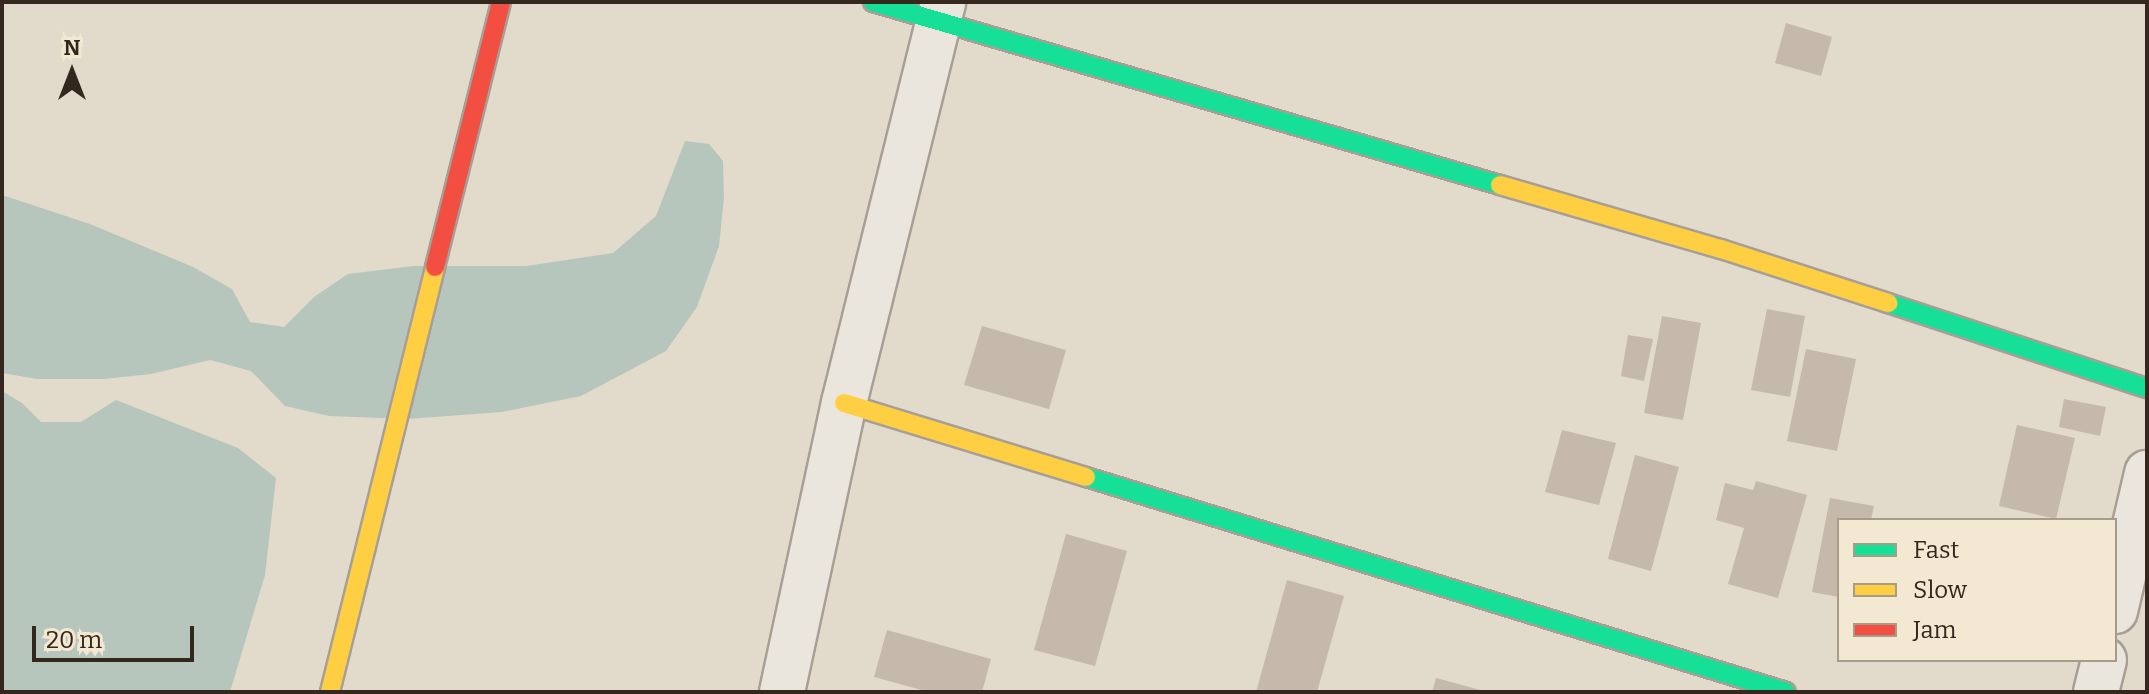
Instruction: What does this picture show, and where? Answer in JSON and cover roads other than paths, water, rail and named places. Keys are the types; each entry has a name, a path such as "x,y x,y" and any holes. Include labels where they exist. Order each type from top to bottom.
{"street":[{"path":"330,692 501,2"},
{"path":"873,2 941,11 1721,249 2147,388"},
{"path":"782,692 844,403 941,11"},
{"path":"844,403 1786,692"},
{"path":"2117,602 2147,473"},
{"path":"2096,692 2104,662"}]}
